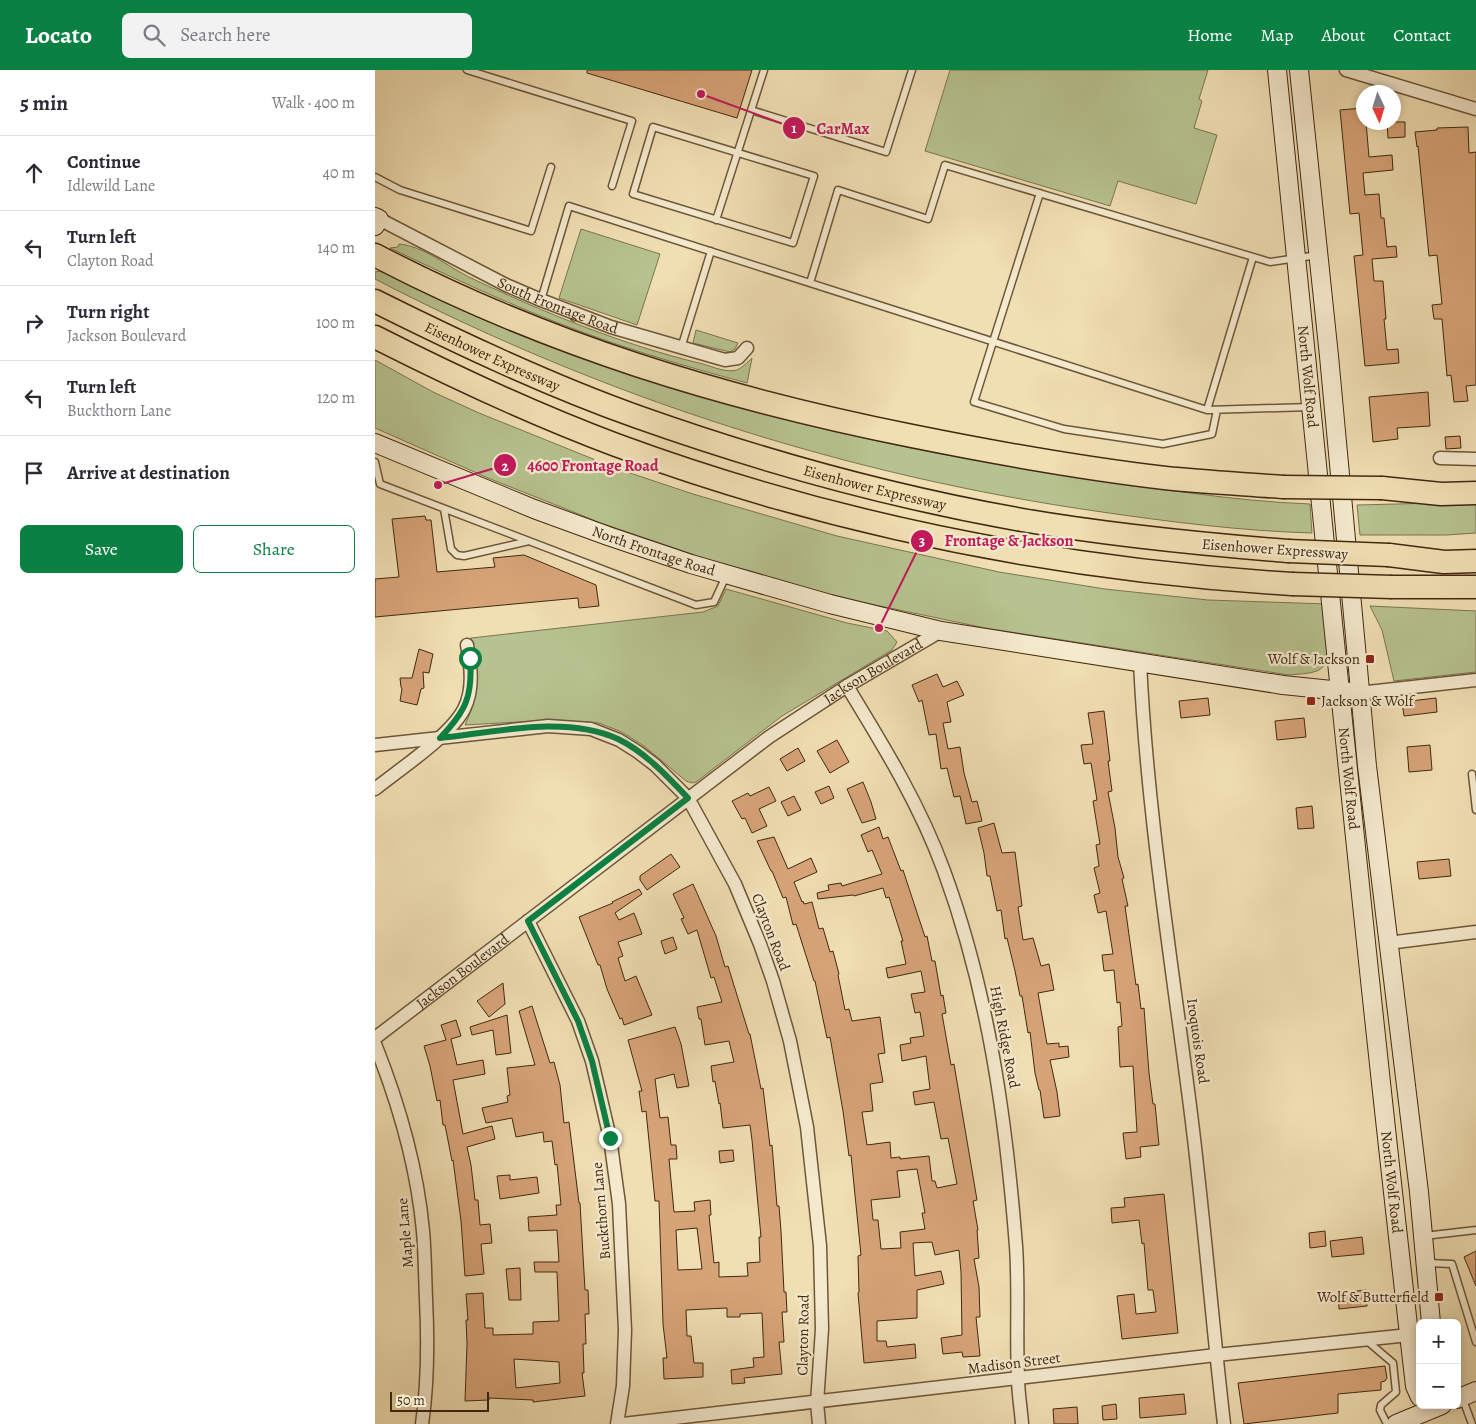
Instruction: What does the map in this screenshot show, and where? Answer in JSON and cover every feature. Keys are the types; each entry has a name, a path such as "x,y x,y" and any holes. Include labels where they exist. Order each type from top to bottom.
{"highway":[{"path":"381,258 442,289 514,320 577,345 653,371 744,397 884,430 1052,462 1166,478 1283,487 1382,488 1476,481"},
{"name":"Eisenhower Expressway","path":"375,301 491,357 636,416 708,441 797,468 909,496 1021,520 1109,534 1288,551 1397,555"},
{"path":"375,337 484,390 615,444 681,468 823,510 905,530 987,547 1136,571 1204,578 1292,584 1476,587"},
{"path":"1382,488 1441,494 1476,493"},
{"path":"1397,555 1476,547"},
{"path":"1397,555 1444,562 1476,561"}],"main road":[{"name":"North Wolf Road","path":"1277,70 1367,946 1416,1388"},
{"name":"North Wolf Road","path":"1299,70 1319,255 1359,693 1423,1236 1431,1319"},
{"name":"North Frontage Road","path":"377,453 617,539 727,574 830,604 941,631"},
{"path":"941,631 1283,685 1359,693"},
{"path":"1367,946 1388,943"},
{"path":"1396,1424 1425,1409"}],"street":[{"path":"1346,70 1476,108"},
{"name":"South Frontage Road","path":"376,221 506,285 611,327 725,360 732,360 743,354 747,348"},
{"path":"1440,458 1476,459"},
{"name":"Jackson Boulevard","path":"375,1038 769,737 847,686 941,631"},
{"path":"375,789 440,738 456,722 464,709 469,694 471,677 467,645"},
{"name":"Iroquois Road","path":"1140,662 1143,730 1150,796 1191,1115 1224,1424"},
{"path":"1359,693 1476,680"},
{"name":"High Ridge Road","path":"847,686 894,764 918,812 943,869 973,965 996,1074 1008,1152 1016,1250 1018,1378 1022,1424"},
{"name":"Clayton Road","path":"375,745 548,726 591,729 619,740 638,752 655,765 688,798 735,884 767,963 790,1041 807,1127 820,1246 822,1329 817,1403 819,1424"},
{"name":"Buckthorn Lane","path":"528,921 578,1021 592,1061 610,1138 619,1204 625,1330 623,1386 617,1424"},
{"path":"1388,943 1476,932"},
{"name":"Maple Lane","path":"375,1044 389,1080 407,1137 419,1196 423,1232 427,1343 422,1424"},
{"name":"Madison Street","path":"623,1424 817,1403 1216,1355 1409,1336"}],"lane":[{"path":"467,70 632,121 613,186"},
{"path":"716,220 764,70"},
{"path":"751,110 886,152 912,70"},
{"path":"653,127 813,176 793,243 716,220 633,194 653,127"},
{"path":"810,283 838,190 928,219 945,165 1270,262 1319,255"},
{"path":"375,177 400,190 531,231 551,167"},
{"path":"1041,193 974,402 1064,429 1163,444 1212,434 1217,410"},
{"path":"541,300 569,206 1207,410 1311,407"},
{"path":"681,348 711,251"},
{"path":"1207,410 1253,257"},
{"path":"377,453 380,484 696,605 714,602 727,574"},
{"path":"444,509 451,549 457,555 464,556 529,541"},
{"path":"1472,774 1476,810"},
{"path":"1423,1236 1476,1230"},
{"path":"1426,1263 1452,1264 1476,1342"},
{"path":"1366,1340 1377,1352 1393,1363 1396,1392 1381,1405 1380,1410 1387,1424"},
{"path":"1465,1396 1472,1424"}],"green space":[{"path":"950,70 1208,70 1199,99 1202,101 1194,128 1217,135 1196,204 1118,181 1110,206 925,151"},
{"path":"581,229 660,254 637,325 559,298"},
{"path":"399,244 427,253 471,278 527,304 614,338 729,371 739,369 752,358 747,383 646,354 528,311 390,248 398,247"},
{"path":"380,271 463,311 547,345 633,376 721,402 809,426 989,462 1194,493 1310,504 1312,533 1207,526 1102,512 1007,496 913,477 820,454 728,426 638,395 549,360 461,321 375,279 375,272"},
{"path":"696,330 738,343 735,349 730,352 693,343"},
{"path":"375,360 433,392 479,413 618,469 693,494 837,536 999,572 1105,589 1208,600 1327,604 1331,631 1328,659 1324,666 1317,671 1289,675 985,628 861,602 733,568 601,523 488,478 375,428"},
{"path":"1476,502 1476,533 1360,535 1357,505"},
{"path":"726,589 847,623 887,631 897,642 892,650 782,716 696,782 692,783 686,781 644,746 622,732 599,723 555,720 465,725 475,690 475,663 471,638 703,612 718,606"},
{"path":"1370,606 1476,611 1476,672 1394,681 1382,630"}],"building":[{"path":"587,70 752,70 737,118 587,73"},
{"path":"1356,109 1356,130 1367,130 1369,157 1392,155 1393,170 1363,173 1365,195 1379,194 1381,218 1384,218 1387,247 1396,246 1397,257 1372,259 1374,281 1383,281 1387,350 1398,349 1399,363 1365,366 1354,256 1363,255 1359,213 1350,214 1340,110"},
{"path":"1401,122 1405,122 1405,137 1388,138 1388,130 1401,130"},
{"path":"1468,127 1469,153 1476,152 1476,385 1466,386 1468,401 1454,402 1451,375 1447,376 1442,319 1434,319 1432,305 1442,304 1437,255 1429,256 1415,132 1437,130 1437,128"},
{"path":"1428,392 1430,426 1397,428 1398,439 1373,442 1369,397"},
{"path":"1460,436 1461,448 1446,449 1445,437"},
{"path":"425,516 426,520 431,520 437,572 495,567 493,558 524,555 596,585 599,606 579,608 578,598 375,617 375,579 399,577 392,519"},
{"path":"419,649 433,654 429,673 423,672 424,688 421,689 417,705 400,701 402,689 400,678 412,678"},
{"path":"937,674 943,687 957,681 964,695 947,702 951,722 943,723 948,749 960,747 964,773 972,802 977,801 982,821 966,824 960,796 954,797 947,768 941,769 936,734 929,735 922,700 919,702 912,685"},
{"path":"1208,698 1210,715 1181,718 1179,701"},
{"path":"1436,698 1437,712 1404,716 1402,702"},
{"path":"1104,711 1112,791 1108,792 1118,857 1124,878 1122,879 1128,906 1125,906 1136,985 1138,984 1141,1009 1144,1008 1149,1073 1153,1104 1155,1104 1159,1145 1140,1147 1141,1157 1126,1159 1123,1133 1137,1132 1133,1066 1120,1067 1118,1027 1122,1026 1120,1002 1117,1003 1114,970 1104,971 1102,955 1113,954 1106,911 1098,913 1094,895 1100,893 1094,868 1099,866 1096,845 1100,844 1093,801 1097,800 1091,763 1084,764 1081,745 1093,744 1088,713"},
{"path":"1304,718 1306,737 1277,740 1275,721"},
{"path":"837,740 849,762 830,773 817,751"},
{"path":"1430,745 1432,770 1409,772 1407,747"},
{"path":"798,748 805,761 787,771 780,759"},
{"path":"863,782 876,819 862,823 847,789"},
{"path":"829,786 834,798 821,804 815,792"},
{"path":"769,787 776,801 759,809 767,826 752,833 745,818 742,819 732,801 748,793 750,796"},
{"path":"794,796 801,810 788,816 781,802"},
{"path":"1312,806 1314,828 1298,829 1296,808"},
{"path":"994,823 1002,853 1015,852 1022,906 1018,907 1023,940 1033,938 1041,966 1049,964 1054,990 1038,993 1047,1044 1059,1043 1059,1047 1068,1046 1069,1057 1050,1060 1060,1116 1044,1118 1022,996 1020,996 1007,938 1005,939 1001,910 997,911 990,876 987,876 978,828"},
{"path":"879,827 883,839 888,837 901,871 903,870 925,937 927,936 932,961 935,961 941,996 943,995 946,1013 942,1014 951,1065 954,1064 977,1200 973,1201 978,1230 979,1258 974,1259 979,1287 980,1317 976,1317 980,1356 963,1357 962,1352 943,1354 941,1338 962,1335 959,1250 935,1255 932,1242 913,1243 915,1276 941,1271 944,1284 917,1290 917,1318 877,1321 877,1341 886,1341 887,1347 915,1344 916,1358 864,1363 858,1293 858,1256 861,1255 851,1155 849,1156 830,1037 827,1038 815,981 796,924 793,925 786,897 783,898 757,841 774,837 788,869 811,858 817,872 794,882 802,902 804,904 812,902 819,929 823,928 830,952 833,951 845,1010 849,1009 852,1021 880,1017 885,1053 878,1054 883,1082 870,1084 873,1111 862,1112 867,1145 890,1142 891,1158 929,1156 932,1181 935,1181 937,1188 957,1184 948,1138 941,1139 934,1102 915,1105 913,1092 930,1089 926,1056 902,1061 900,1045 911,1043 910,1038 924,1036 920,1012 915,1013 911,994 925,992 921,971 888,978 886,968 906,964 901,941 903,941 889,897 886,898 883,888 854,896 818,899 817,893 829,890 828,885 841,883 842,886 882,874 872,850 868,852 861,835","holes":["917,1169 925,1213 922,1213 925,1229 900,1232 901,1248 881,1249 878,1220 873,1220 871,1200 900,1197 897,1171"]},
{"path":"671,854 680,867 647,890 640,880 640,876"},
{"path":"1449,859 1451,876 1419,879 1417,862"},
{"path":"693,884 716,936 725,967 728,966 750,1034 761,1089 763,1088 770,1146 772,1145 777,1206 779,1206 787,1312 782,1312 784,1342 779,1342 782,1374 744,1378 745,1383 732,1384 731,1370 754,1367 753,1358 764,1357 762,1313 740,1314 740,1317 727,1317 727,1308 686,1310 687,1336 691,1336 694,1363 703,1363 703,1377 664,1379 663,1358 667,1358 663,1324 659,1201 655,1201 646,1111 642,1112 639,1091 642,1091 628,1040 675,1027 681,1044 689,1086 677,1088 674,1074 655,1079 660,1118 668,1117 671,1145 676,1145 677,1159 669,1159 674,1212 695,1211 694,1202 710,1200 711,1215 709,1215 714,1263 719,1262 719,1277 748,1276 747,1263 760,1262 759,1237 761,1237 750,1125 723,1128 720,1103 715,1081 713,1082 711,1066 734,1062 729,1041 705,1045 697,1007 722,1002 714,977 711,978 697,930 688,934 681,919 684,918 673,894","holes":["697,1228 702,1269 678,1270 676,1230"]},
{"path":"639,889 642,894 615,913 619,920 634,913 642,934 618,942 623,956 618,958 625,981 636,976 652,1015 624,1025 607,989 600,965 598,965 579,917 613,903"},
{"path":"673,937 677,949 665,954 661,941"},
{"path":"503,983 505,1004 489,1017 477,1001"},
{"path":"532,1006 550,1063 554,1062 560,1085 564,1123 569,1122 580,1203 585,1290 588,1290 589,1314 585,1314 586,1344 583,1344 584,1373 582,1373 585,1396 533,1402 533,1400 489,1398 489,1400 465,1401 466,1320 468,1320 466,1294 483,1293 485,1328 493,1328 493,1335 533,1334 533,1322 559,1321 557,1272 535,1272 534,1262 559,1262 557,1230 529,1231 528,1217 557,1215 556,1205 561,1205 557,1164 555,1165 552,1141 544,1142 543,1132 516,1137 512,1118 486,1123 482,1108 508,1102 507,1096 510,1095 507,1068 535,1065 519,1011","holes":["514,1359 559,1362 560,1383 516,1388"]},
{"path":"507,1015 511,1053 496,1055 493,1030 472,1035 470,1027"},
{"path":"456,1020 461,1036 451,1039 457,1065 483,1060 485,1074 453,1080 463,1134 492,1126 495,1139 467,1147 475,1200 478,1200 480,1225 490,1224 492,1243 481,1244 484,1274 465,1276 461,1221 453,1160 445,1125 443,1125 440,1100 437,1101 424,1046 446,1040 441,1025"},
{"path":"733,1150 734,1161 720,1163 719,1151"},
{"path":"510,1175 510,1180 537,1177 539,1193 500,1199 497,1176"},
{"path":"1164,1194 1178,1333 1122,1339 1117,1296 1134,1294 1136,1314 1156,1312 1153,1290 1148,1290 1144,1243 1142,1244 1139,1220 1112,1223 1111,1208 1125,1207 1124,1198"},
{"path":"1325,1231 1326,1246 1310,1248 1309,1233"},
{"path":"1362,1237 1364,1254 1332,1257 1330,1241"},
{"path":"1476,1251 1476,1286 1464,1257"},
{"path":"520,1268 521,1300 509,1300 506,1269"},
{"path":"1366,1290 1367,1306 1339,1309 1338,1293"},
{"path":"1385,1366 1387,1378 1381,1382 1381,1390 1338,1394 1338,1413 1244,1424 1238,1383"},
{"path":"1184,1394 1186,1414 1140,1418 1139,1398"},
{"path":"1116,1404 1117,1419 1103,1420 1102,1406"},
{"path":"1077,1407 1078,1424 1054,1424 1053,1409"}],"place":[{"name":"CarMax","path":"701,94"},
{"name":"4600 Frontage Road","path":"438,485"},
{"name":"Frontage & Jackson","path":"879,628"},
{"name":"Wolf & Jackson","path":"1370,659"},
{"name":"Jackson & Wolf","path":"1311,701"},
{"name":"Wolf & Butterfield","path":"1439,1297"}],"route":[{"path":"470,658 471,677 469,694 464,709 456,722 440,738 548,726 591,729 619,740 638,752 655,765 688,798 528,921 578,1021 592,1061 610,1138"}]}
